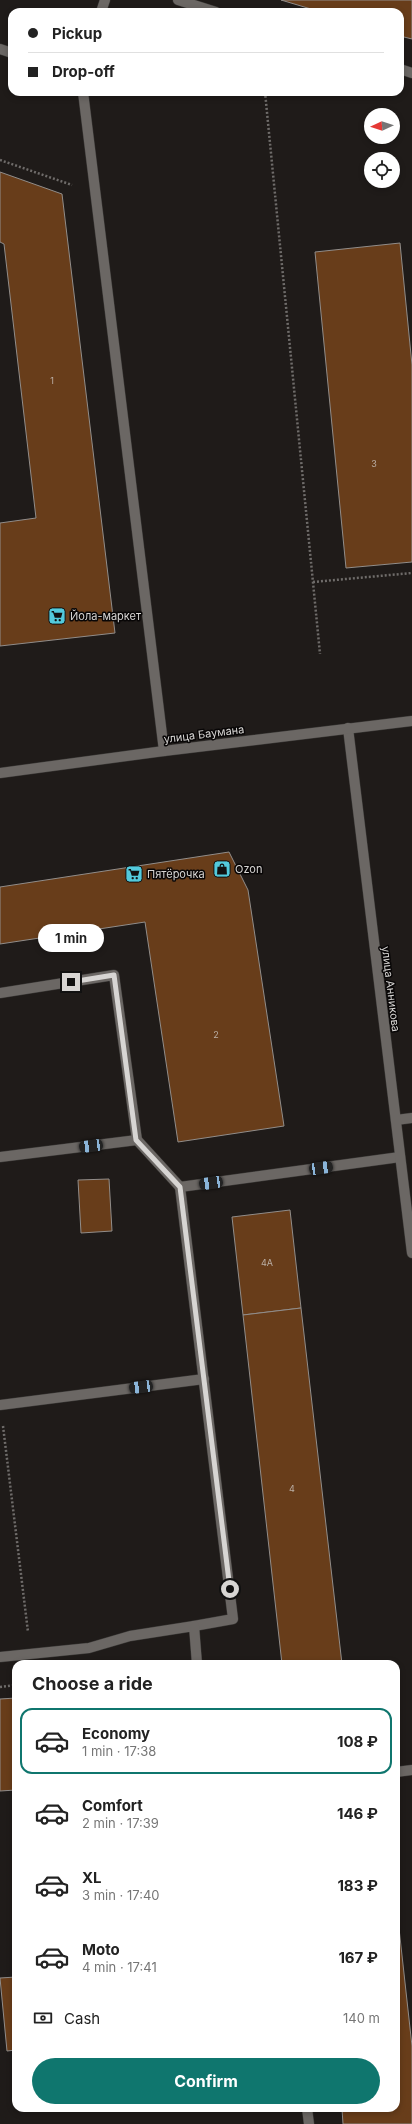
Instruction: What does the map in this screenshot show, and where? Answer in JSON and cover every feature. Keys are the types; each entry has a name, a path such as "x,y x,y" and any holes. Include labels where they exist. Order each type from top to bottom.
{"street":[{"path":"178,0 203,8"},
{"path":"84,96 164,751"},
{"name":"улица Баумана","path":"0,773 164,751 412,721"},
{"name":"улица Анникова","path":"348,728 412,1253"},
{"path":"0,993 114,975 136,1140 180,1187 233,1619 130,1636 90,1648 0,1657"},
{"path":"396,1120 412,1118"},
{"path":"0,1157 136,1140"},
{"path":"180,1187 400,1157"},
{"path":"0,1405 204,1379"},
{"path":"194,1626 197,1660"},
{"path":"400,1772 412,1770"},
{"path":"308,2112 309,2124"}],"path":[{"path":"265,96 320,654"},
{"path":"0,160 96,193"},
{"path":"313,582 412,573"},
{"path":"0,1405 30,1654"},
{"path":"0,1687 12,1686"}],"building":[{"path":"281,0 412,0 412,39 404,37 404,8 308,8"},
{"path":"0,172 62,194 115,633 0,646 0,523 36,518 4,244 0,242"},
{"path":"400,243 412,365 412,562 346,568 315,252"},
{"path":"229,852 248,890 284,1126 178,1142 145,922 0,944 0,887"},
{"path":"109,1179 112,1231 81,1233 78,1180"},
{"path":"290,1210 301,1308 243,1315 232,1217"},
{"path":"301,1308 342,1660 282,1660 243,1315"},
{"path":"12,1698 12,1790 0,1791 0,1699"},
{"path":"400,1937 412,2046 412,2124 343,2124 342,2112 400,2112"},
{"path":"12,1977 12,2050 7,2051 0,1978"}],"place":[{"name":"Йола-маркет","path":"57,616"},
{"name":"Ozon","path":"222,869"},
{"name":"Пятёрочка","path":"134,874"}],"route":[{"path":"71,982 114,975 136,1140 180,1187 230,1589"}]}
